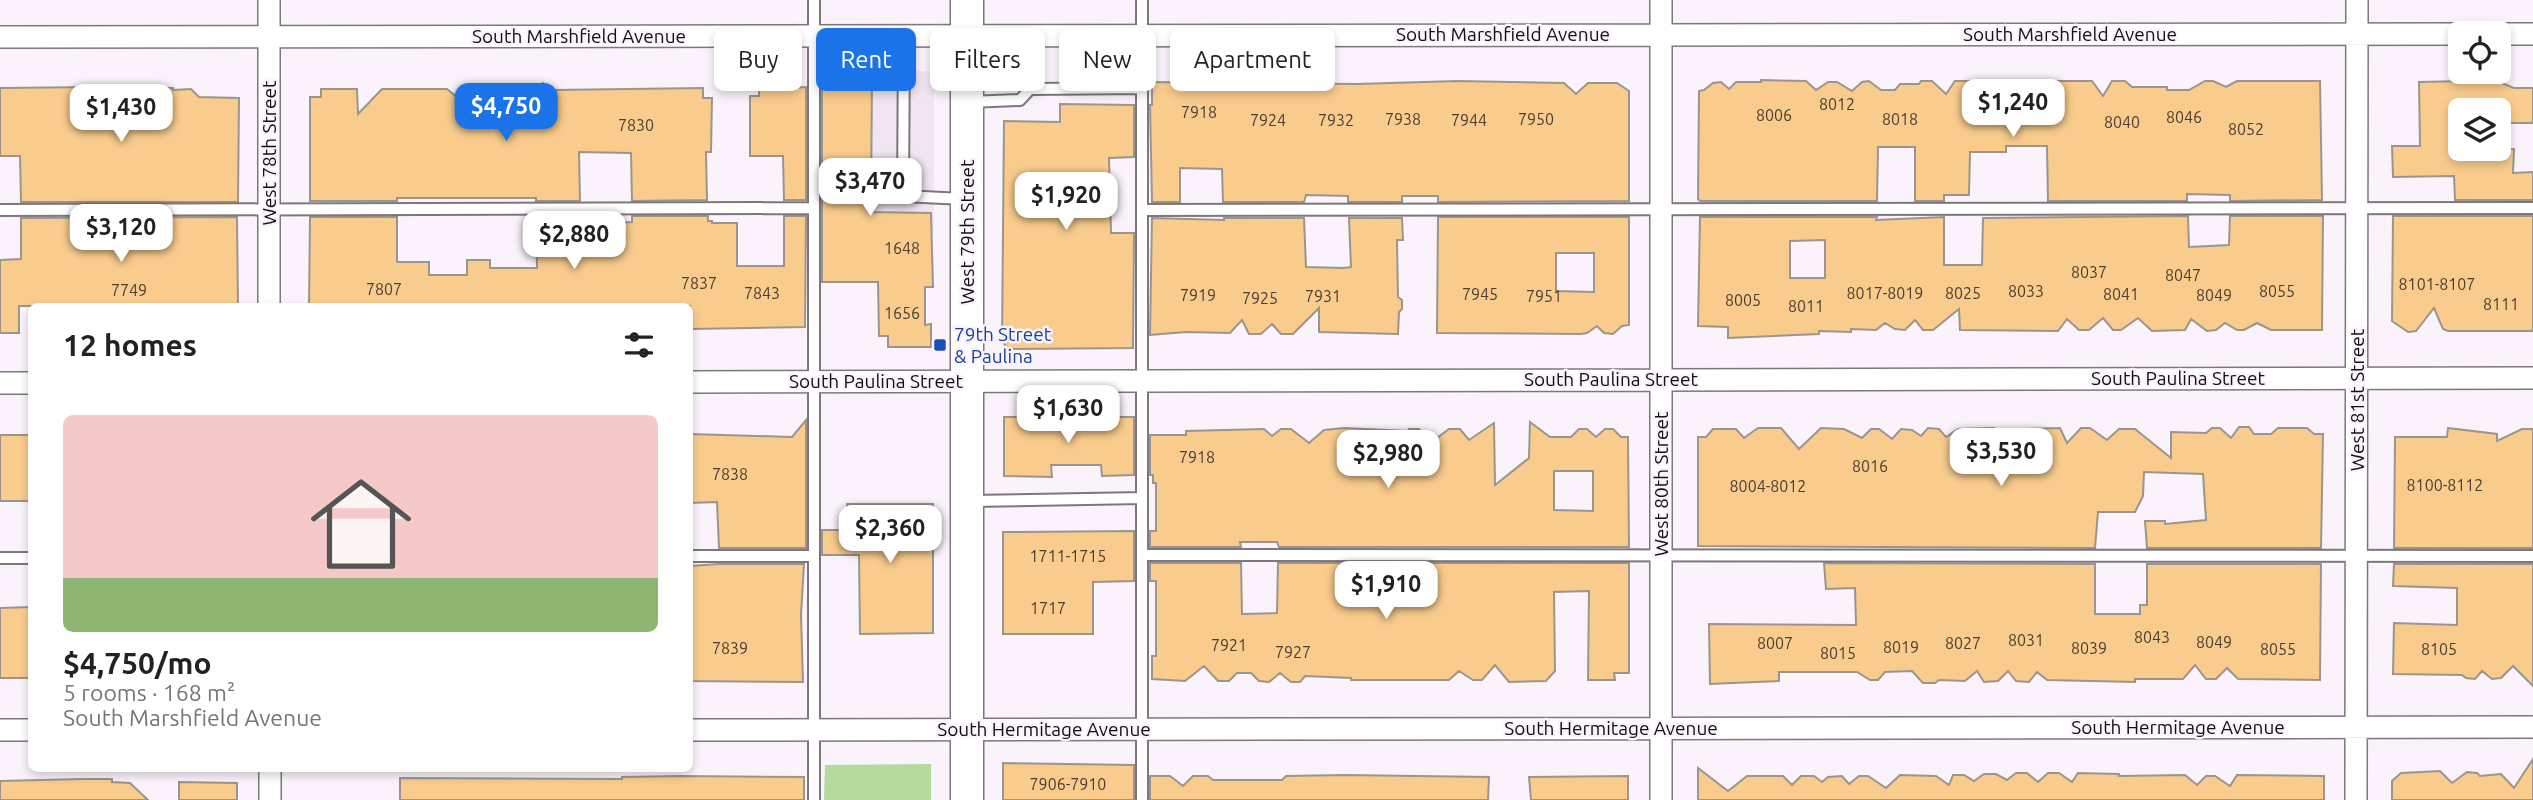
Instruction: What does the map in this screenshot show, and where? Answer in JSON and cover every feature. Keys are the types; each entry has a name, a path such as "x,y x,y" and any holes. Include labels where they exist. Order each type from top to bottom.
{"main road":[{"name":"West 79th Street","path":"967,0 967,28"},
{"name":"West 79th Street","path":"967,91 967,800"}],"street":[{"name":"West 78th Street","path":"269,0 270,303"},
{"name":"West 80th Street","path":"1661,0 1661,800"},
{"name":"West 81st Street","path":"2356,800 2357,0"},
{"name":"South Marshfield Avenue","path":"1156,35 2448,34"},
{"path":"2511,34 2533,34"},
{"name":"South Marshfield Avenue","path":"0,37 814,35"},
{"name":"South Paulina Street","path":"693,382 2533,378"},
{"path":"0,383 28,383"},
{"name":"South Hermitage Avenue","path":"693,730 2533,727"},
{"path":"0,730 28,730"},
{"path":"270,772 270,800"}],"lane":[{"path":"814,0 814,800"},
{"path":"1142,0 1143,28"},
{"path":"967,102 1020,100 1030,89 1059,89"},
{"path":"904,91 904,196 967,199"},
{"path":"1142,91 1142,800"},
{"path":"0,211 814,208"},
{"path":"1142,210 2533,208"},
{"path":"967,501 1142,498"},
{"path":"1143,555 2533,556"},
{"path":"693,556 814,556"},
{"path":"0,558 28,558"}],"shaded area":[{"path":"916,71 930,71 930,91 934,91 934,234 820,235 820,91 916,91"}],"green space":[{"path":"931,764 931,800 824,800 825,765"}],"building":[{"path":"1457,81 1564,83 1576,94 1588,83 1617,83 1629,91 1629,201 1438,202 1438,196 1402,196 1402,202 1348,202 1348,196 1306,195 1304,202 1223,202 1222,169 1180,168 1180,202 1152,202 1150,105 1152,91 1156,91 1156,82 1170,82 1170,91 1335,91 1335,84"},
{"path":"1806,81 1816,90 1828,82 1837,82 1852,91 1862,82 1869,81 1881,90 1895,90 1900,84 1932,81 1946,94 1955,81 1973,81 1983,95 1995,81 2028,82 2041,93 2056,81 2092,81 2103,96 2112,81 2125,81 2132,87 2189,90 2205,81 2213,81 2226,87 2237,81 2320,81 2322,200 2230,201 2230,195 2187,194 2187,201 2048,201 2047,146 2006,146 2006,152 1970,152 1969,195 1944,195 1944,201 1915,201 1915,147 1878,147 1877,201 1700,201 1699,91 1713,83 1721,82 1729,89 1736,82"},
{"path":"2419,82 2504,84 2514,88 2533,88 2533,123 2511,123 2511,98 2448,98 2448,161 2511,161 2511,149 2514,149 2513,173 2533,172 2533,200 2455,200 2454,176 2393,177 2392,146 2420,146"},
{"path":"543,83 552,90 703,88 703,98 712,98 711,152 706,152 707,200 632,201 631,153 579,152 580,201 536,201 536,198 397,198 397,201 310,201 310,97 321,97 321,89 357,89 358,114 382,89 447,89 464,103 476,88 487,89 495,96 504,88 537,91"},
{"path":"802,87 806,87 806,200 784,200 783,156 750,156 750,96 759,96 759,91 802,91"},
{"path":"0,88 191,89 199,97 239,98 238,202 21,202 20,156 0,156"},
{"path":"822,91 872,91 871,212 931,213 933,287 925,287 925,325 931,324 931,347 888,347 888,336 879,336 878,282 822,282"},
{"path":"1060,104 1134,105 1134,157 1109,158 1111,233 1134,233 1133,348 1008,349 1002,341 1004,121 1060,122"},
{"path":"581,216 581,221 589,221 589,224 632,222 632,216 708,216 708,221 712,223 737,223 737,266 784,266 784,216 806,216 805,327 693,329 693,303 309,303 310,217 397,217 397,262 429,262 429,275 467,275 467,260 490,260 490,268 537,268 536,217"},
{"path":"2188,216 2189,247 2229,245 2230,216 2323,216 2322,330 2271,330 2257,323 2244,330 2237,330 2225,323 2216,330 2207,331 2191,319 2185,330 2152,331 2138,318 2121,330 2113,330 2103,318 2089,330 2079,330 2067,319 2058,331 1960,330 1959,309 1933,330 1923,330 1915,320 1905,330 1895,329 1885,323 1876,330 1851,329 1851,332 1819,331 1819,334 1728,338 1728,327 1698,326 1700,217 1877,217 1876,220 1944,217 1944,265 1982,265 1983,218","holes":["1825,240 1825,278 1790,278 1790,241"]},
{"path":"2393,216 2533,216 2533,331 2448,331 2443,329 2434,308 2416,331 2408,332 2392,321"},
{"path":"237,217 238,303 28,303 28,306 19,306 19,333 0,333 0,260 21,259 21,218"},
{"path":"1438,217 1629,217 1629,325 1622,326 1613,334 1604,333 1597,326 1581,334 1437,333","holes":["1556,253 1594,253 1594,292 1556,291"]},
{"path":"1152,218 1304,218 1306,267 1343,268 1351,267 1349,218 1402,218 1403,240 1397,240 1398,297 1402,300 1398,334 1319,332 1319,308 1293,334 1281,334 1272,324 1261,334 1249,334 1242,320 1230,333 1150,335"},
{"path":"1004,417 1134,417 1134,475 1102,476 1101,465 1051,465 1052,477 1004,476"},
{"path":"806,420 806,548 719,548 717,502 693,503 693,434 792,437"},
{"path":"1530,422 1550,437 1571,437 1579,429 1587,429 1596,437 1605,429 1613,429 1621,437 1628,437 1629,547 1279,547 1277,542 1240,542 1241,547 1150,547 1150,531 1156,531 1156,483 1153,483 1153,475 1150,475 1150,435 1186,435 1186,431 1264,429 1272,436 1281,429 1291,429 1309,443 1324,430 1419,429 1430,443 1449,429 1460,429 1469,440 1494,423 1495,485 1529,458","holes":["1554,471 1593,471 1593,511 1554,510"]},
{"path":"2239,427 2249,427 2254,434 2271,434 2278,428 2307,428 2314,434 2323,434 2321,548 2147,548 2145,521 2165,521 2165,524 2206,520 2203,474 2144,472 2143,496 2135,512 2098,512 2095,548 1698,546 1698,437 1706,437 1713,429 1736,429 1744,438 1758,428 1781,428 1799,449 1821,428 1844,429 1862,438 1871,429 1879,429 1892,439 1901,429 1912,430 1921,436 1928,428 1939,429 1946,437 1958,429 1994,428 2015,447 2026,429 2060,428 2067,443 2081,428 2090,428 2107,440 2119,429 2135,429 2171,458 2171,432 2206,433 2212,428 2220,428 2231,438"},
{"path":"2448,428 2497,434 2497,441 2522,429 2533,429 2533,548 2394,548 2395,437 2447,437"},
{"path":"0,435 28,435 28,501 0,501"},
{"path":"847,504 933,504 933,633 860,634 859,555 822,555 822,530 847,530"},
{"path":"1134,531 1134,581 1093,582 1093,634 1003,634 1003,532"},
{"path":"1150,563 1241,563 1242,614 1277,613 1278,563 1629,563 1629,673 1614,673 1615,680 1588,680 1589,591 1554,592 1555,671 1546,681 1509,682 1495,665 1482,680 1473,680 1459,671 1449,680 1351,680 1305,676 1300,682 1291,682 1280,673 1269,682 1259,681 1251,673 1237,673 1229,681 1218,681 1204,666 1185,681 1152,679 1152,656 1156,656 1156,581 1150,581"},
{"path":"1824,563 2095,564 2095,614 2140,614 2140,605 2147,605 2147,564 2321,564 2320,680 2238,679 2227,668 2216,679 2206,679 2195,665 2183,679 2135,679 2135,682 2047,680 2037,672 2029,682 2016,681 2008,671 1998,681 1984,682 1977,671 1965,681 1939,680 1935,683 1923,683 1912,671 1885,672 1878,680 1870,680 1857,672 1779,672 1779,681 1710,684 1709,624 1856,625 1855,588 1826,589"},
{"path":"804,564 801,615 803,682 693,681 693,566"},
{"path":"2394,564 2533,564 2533,686 2513,666 2501,678 2492,679 2482,671 2475,679 2462,675 2393,674 2394,623 2457,625 2457,588 2393,586"},
{"path":"28,607 28,678 0,678 0,608"},
{"path":"2533,759 2533,800 2392,800 2392,781 2401,773 2440,771 2452,783 2467,772 2480,776 2501,774 2514,788"},
{"path":"1003,763 1134,765 1134,800 1003,800"},
{"path":"1698,768 1728,791 1747,776 1783,776 1792,785 1801,776 1814,776 1822,782 1828,777 1842,776 1849,784 1859,776 1868,776 1886,788 1900,775 1936,776 1949,785 1953,775 1964,775 1974,781 1984,774 1996,774 2007,780 2016,773 2027,773 2038,782 2048,773 2059,773 2072,782 2078,773 2119,776 2185,775 2197,785 2206,776 2215,776 2230,786 2237,775 2324,776 2324,800 1698,800"},
{"path":"681,776 804,777 804,800 400,800 400,778 622,779"},
{"path":"1150,776 1170,776 1183,786 1193,776 1208,776 1213,780 1282,780 1286,776 1489,777 1488,800 1150,800"},
{"path":"1628,776 1628,800 1531,800 1529,777"},
{"path":"112,779 112,782 130,783 148,800 0,800 0,781"},
{"path":"179,782 237,783 237,800 179,800"}],"place":[{"name":"79th Street & Paulina","path":"940,345"}]}
